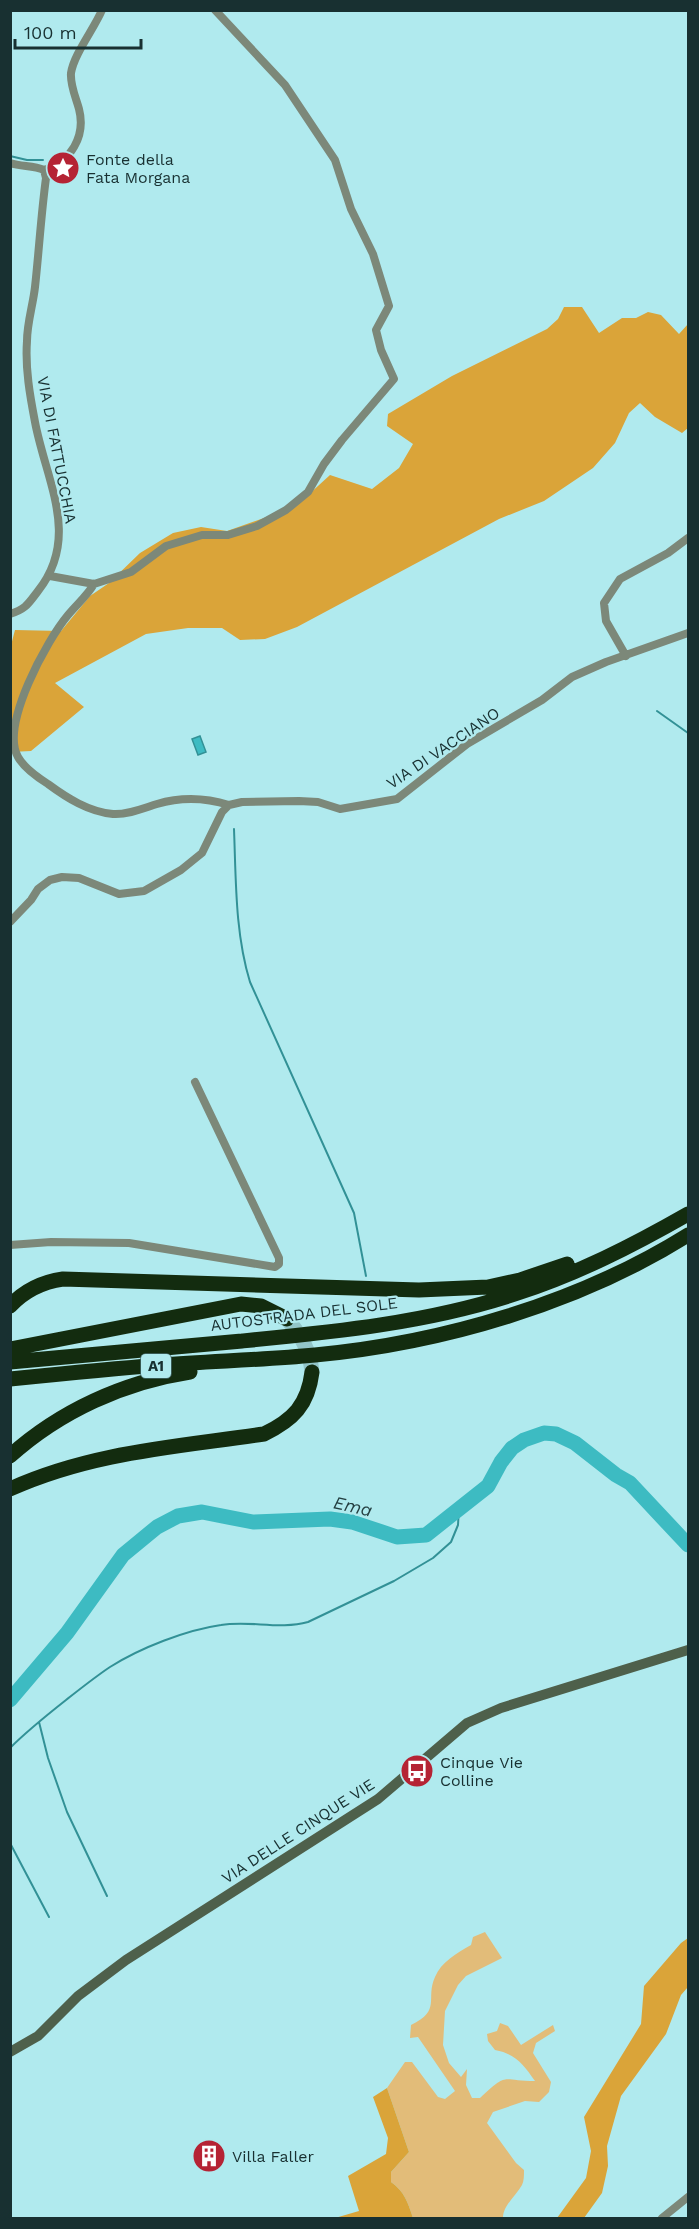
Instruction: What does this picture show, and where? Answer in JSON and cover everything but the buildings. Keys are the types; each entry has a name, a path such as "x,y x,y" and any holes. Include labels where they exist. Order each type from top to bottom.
{"highway":[{"name":"AUTOSTRADA DEL SOLE","path":"10,1362 299,1335 384,1324 448,1312 504,1298 550,1282 624,1251 688,1214"},
{"path":"10,1306 33,1288 53,1281 72,1279 418,1290 488,1287 551,1271 665,1227"},
{"name":"A1","path":"10,1379 159,1365 309,1355 415,1339 488,1322 593,1286 643,1262 688,1235"},
{"path":"10,1349 128,1328 233,1305 261,1306 287,1319"},
{"path":"10,1456 41,1431 82,1407 114,1392 161,1377 282,1363 309,1355"},
{"path":"10,1490 42,1475 86,1461 264,1434 284,1424 297,1411 306,1398 312,1372"}],"street":[{"path":"10,163 45,170 64,162 72,151 80,133 80,112 73,90 71,73 102,10"},
{"path":"50,576 94,584 131,572 166,546 202,535 228,535 257,526 286,510 308,492 324,464 342,440 394,379 381,350 376,330 389,306 373,254 351,209 334,160 285,86 215,10"},
{"name":"VIA DI FATTUCCHIA","path":"10,614 23,610 50,576 58,547 59,523 49,474 35,424 29,386 27,341 39,250 45,170"},
{"path":"626,656 606,621 604,603 620,579 668,553 688,538"},
{"name":"VIA DI VACCIANO","path":"94,584 86,597 68,614 54,635 21,700 14,736 17,756 36,777 68,798 94,810 115,814 143,809 159,803 192,798 229,805 242,802 318,801 340,809 397,799 467,744 542,700 572,677 606,662 688,633"},
{"path":"10,922 38,889 50,880 62,877 79,878 119,894 144,891 181,870 202,853 222,812 229,805"},
{"path":"10,1245 51,1242 129,1243 275,1268 279,1264 279,1258 195,1082"},
{"name":"VIA DELLE CINQUE VIE","path":"10,2052 38,2036 78,1996 126,1959 378,1799 467,1723 501,1708 688,1650"},
{"path":"662,2218 688,2198"}],"shaded area":[{"path":"564,307 582,307 599,333 622,318 636,318 648,312 661,315 679,334 688,324 688,428 682,433 655,417 640,403 629,413 615,443 593,468 544,501 499,519 297,627 265,639 240,640 222,628 188,628 146,634 55,683 84,707 31,751 11,752 10,649 15,630 61,631 90,596 109,583 140,553 173,533 201,527 227,531 295,507 330,475 372,489 399,468 413,444 387,426 388,414 452,376 547,329 558,319"},
{"path":"485,1932 502,1958 466,1976 458,1985 445,2011 443,2045 449,2063 461,2077 467,2069 466,2085 472,2098 480,2098 505,2079 535,2081 518,2061 508,2054 495,2050 488,2041 487,2034 497,2031 500,2023 508,2026 521,2045 553,2025 555,2031 536,2043 533,2053 551,2082 549,2092 539,2102 525,2101 493,2112 487,2123 516,2163 524,2170 522,2185 507,2205 503,2218 413,2218 403,2194 391,2182 391,2172 409,2152 387,2088 405,2062 412,2062 438,2097 445,2099 455,2091 418,2037 410,2038 411,2025 421,2020 430,2009 432,1985 441,1967 471,1945 473,1937"},
{"path":"688,1938 688,1987 681,1995 666,2034 621,2096 607,2146 608,2166 602,2193 584,2218 557,2218 586,2178 591,2151 584,2117 641,2024 644,1986"},
{"path":"387,2088 409,2152 391,2172 391,2182 403,2194 413,2218 335,2218 359,2211 348,2176 386,2154 388,2138 373,2097"}],"water":[{"path":"200,736 206,752 198,755 192,739"}],"waterway":[{"path":"10,156 27,160 43,160"},
{"path":"657,711 688,733"},
{"path":"234,829 239,926 250,982 354,1213 366,1276"},
{"name":"Ema","path":"10,1700 67,1633 123,1555 157,1527 178,1516 202,1512 253,1522 330,1519 352,1522 397,1537 426,1535 488,1486 501,1462 512,1448 524,1440 544,1433 556,1434 575,1443 630,1483 688,1545"},
{"path":"10,1748 44,1717 110,1667 149,1647 178,1635 207,1627 232,1624 287,1625 308,1622 394,1581 433,1558 451,1542 458,1525 459,1507"},
{"path":"39,1722 48,1758 67,1812 107,1896"},
{"path":"10,1843 49,1917"}],"tunnel":[{"path":"287,1319 304,1344 312,1372"}],"place":[{"name":"Fonte della Fata Morgana","path":"63,168"},
{"name":"Cinque Vie Colline","path":"417,1771"},
{"name":"Villa Faller","path":"209,2156"}]}
